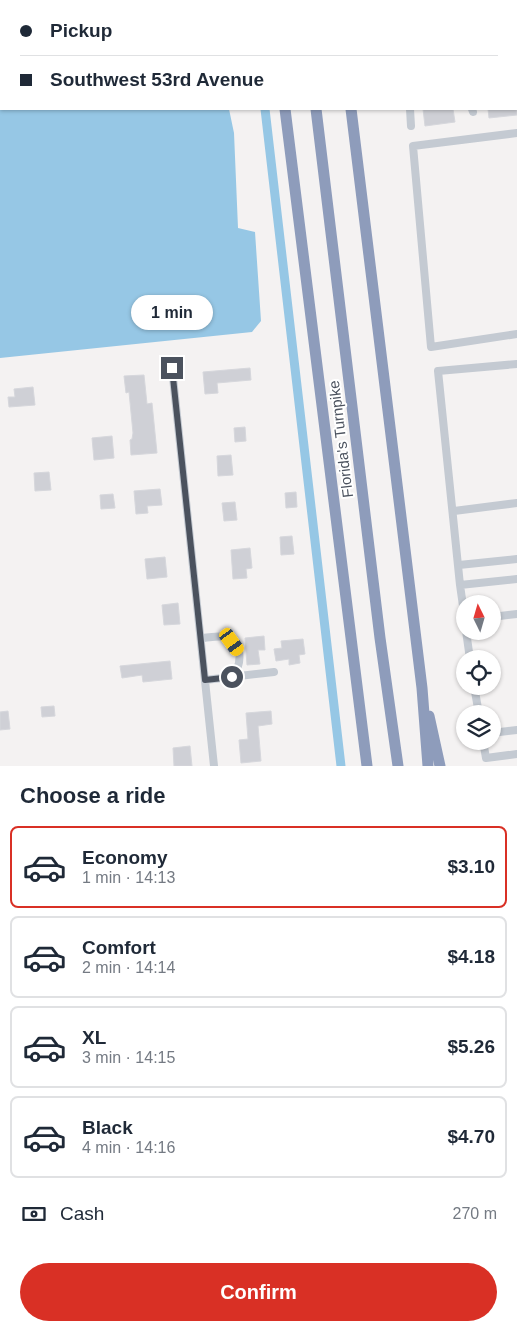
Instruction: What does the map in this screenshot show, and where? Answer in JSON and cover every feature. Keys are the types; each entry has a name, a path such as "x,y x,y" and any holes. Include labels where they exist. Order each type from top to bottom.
{"highway":[{"path":"285,110 367,766"},
{"name":"Florida's Turnpike","path":"316,110 379,628 398,766"},
{"path":"351,110 422,688 428,766"},
{"path":"422,688 440,766"}],"street":[{"path":"410,110 412,126"},
{"path":"517,132 412,146 431,347 517,334"},
{"path":"461,595 438,371 517,364"},
{"path":"172,368 214,766"},
{"path":"454,511 517,503"},
{"path":"459,566 517,559"},
{"path":"460,585 517,579"},
{"path":"501,616 517,614"},
{"path":"200,638 220,636 232,642 239,650 241,661 238,670 232,677"},
{"path":"205,680 274,672"},
{"path":"501,732 517,730"},
{"path":"486,762 517,754"}],"water":[{"path":"0,110 229,110 234,133 238,228 255,232 261,321 252,332 0,358"}],"building":[{"path":"423,110 453,110 455,122 425,126"},
{"path":"488,110 517,110 517,115 489,118"},
{"path":"250,368 251,380 217,383 218,393 205,394 203,372"},
{"path":"144,375 147,404 152,403 157,453 131,455 130,440 133,433 129,392 126,393 124,376"},
{"path":"33,387 35,405 9,407 8,397 15,397 14,389"},
{"path":"245,427 246,441 235,442 234,428"},
{"path":"112,436 114,458 94,460 92,438"},
{"path":"231,455 233,475 218,476 217,456"},
{"path":"49,472 51,490 35,491 34,473"},
{"path":"160,489 162,505 147,506 148,513 136,514 134,491"},
{"path":"296,492 297,507 286,508 285,493"},
{"path":"113,494 115,508 101,509 100,495"},
{"path":"235,502 237,520 224,521 222,503"},
{"path":"292,536 294,554 281,555 280,537"},
{"path":"250,548 252,568 246,569 247,578 233,579 231,550"},
{"path":"165,557 167,577 147,579 145,559"},
{"path":"178,603 180,624 164,625 162,605"},
{"path":"264,636 265,650 258,650 260,664 247,665 245,638"},
{"path":"303,639 305,654 299,655 300,663 289,665 289,659 276,661 274,649 282,648 281,641"},
{"path":"170,661 172,679 143,682 142,675 122,678 120,666"},
{"path":"54,706 55,716 42,717 41,707"},
{"path":"8,711 10,729 0,730 0,712"},
{"path":"271,711 272,724 258,726 261,761 241,763 239,740 248,739 246,713"},
{"path":"190,746 192,766 174,766 173,748"}],"waterway":[{"path":"265,110 341,766"}],"route":[{"path":"172,368 205,680 232,677"}]}
